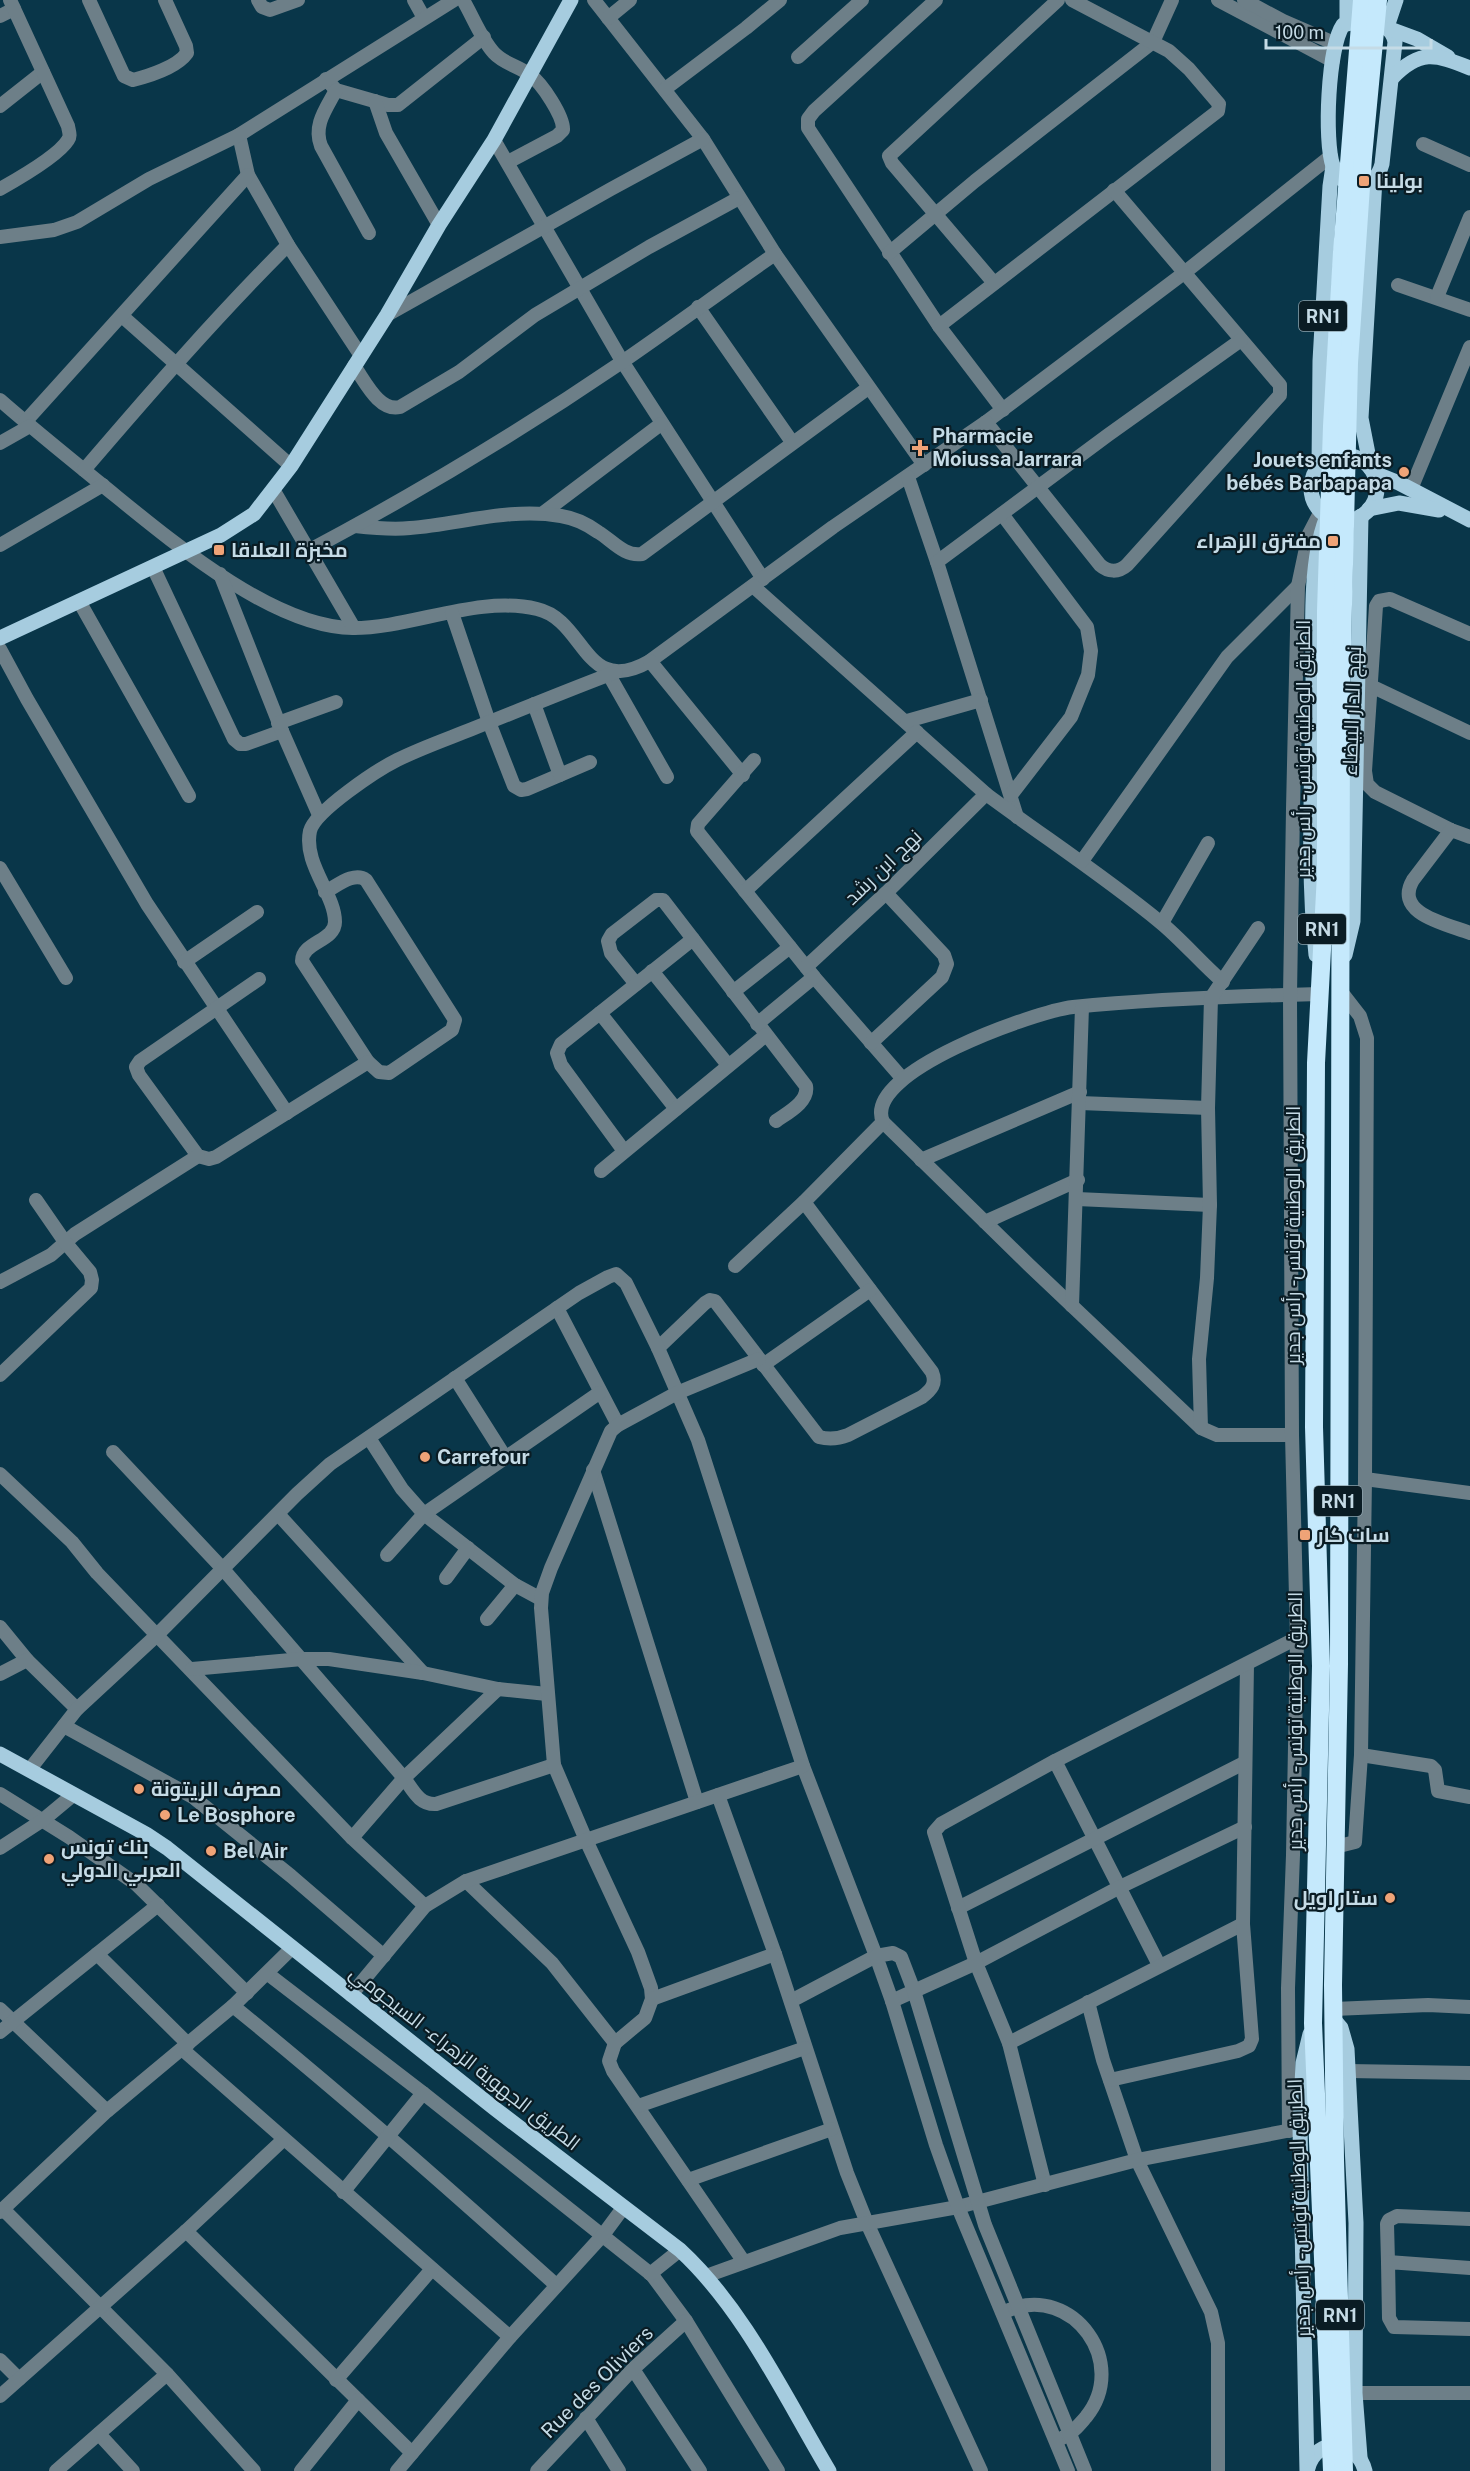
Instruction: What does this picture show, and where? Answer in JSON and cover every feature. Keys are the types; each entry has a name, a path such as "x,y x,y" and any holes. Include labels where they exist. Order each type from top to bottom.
{"highway":[{"name":"الطريق الوطنية تونس - رأس جدير","path":"1332,2471 1327,2160 1335,2015 1335,1847 1339,1664 1339,985 1332,873 1326,611 1332,426 1342,252 1362,0"},
{"name":"الطريق الوطنية تونس - رأس جدير","path":"1344,2471 1327,2160 1313,2023 1321,1666 1314,1427 1319,989 1332,873 1341,685 1349,363 1363,157 1378,0"}],"main road":[{"path":"0,638 221,535 246,520 274,491 387,315 439,225 494,140 571,0"},
{"path":"1347,0 1347,23"},
{"path":"1396,0 1388,28 1395,42 1382,164 1375,179 1365,185 1351,184 1340,178 1332,161 1329,108 1333,61 1341,28 1347,23 1364,21 1388,28 1417,39 1464,65"},
{"path":"1392,78 1408,62 1421,57 1435,57 1464,65"},
{"name":"RN1","path":"1324,513 1313,497 1311,489 1319,466 1321,351 1332,161"},
{"name":"RN1","path":"1365,512 1377,492 1361,418 1375,179"},
{"path":"1319,466 1329,458 1346,455 1363,460 1372,471 1465,517"},
{"path":"1319,989 1310,901 1314,603 1319,538 1324,513 1344,520 1394,503 1410,504 1465,517"},
{"path":"1339,985 1353,921 1365,512"},
{"name":"الطريق الجهوية الزهراء - السيجومي","path":"0,1754 146,1834 167,1848 291,1949 680,2250 706,2276 746,2331 829,2471"},
{"path":"1335,2015 1347,2049 1356,2223 1355,2393 1366,2467"},
{"path":"1307,2471 1294,2130 1303,2063 1313,2023"},
{"path":"1307,2471 1314,2456 1328,2446 1346,2447 1366,2467"}],"street":[{"path":"89,0 124,76 133,80 182,59 188,53 165,0"},
{"path":"258,0 262,7 270,10 298,0"},
{"path":"414,0 424,18"},
{"path":"0,237 45,232 70,225 149,179 239,135 454,0"},
{"path":"463,0 493,52 502,60 531,75 551,100 563,128 557,136 508,162"},
{"path":"594,0 703,140 775,254 924,465"},
{"path":"609,18 630,0"},
{"path":"665,89 780,0"},
{"path":"798,57 862,0"},
{"path":"994,284 892,163 890,154 1058,0"},
{"path":"939,326 1215,115 1219,108 1219,104 1207,89 1169,51 1072,0"},
{"path":"889,253 1153,42 1172,0"},
{"path":"1218,0 1333,61"},
{"path":"1244,0 1283,21 1336,44"},
{"path":"931,2 808,119 812,136 889,253 939,326 1002,410"},
{"path":"0,16 12,4 68,126 69,136 66,143 55,152 0,189"},
{"path":"326,79 336,90 391,106 401,103 484,37"},
{"path":"0,106 43,72"},
{"path":"336,90 319,123 317,133 321,146 369,233"},
{"path":"375,102 386,133 439,225"},
{"path":"239,135 248,176 384,404 392,408 400,406 459,372 535,315 649,247 739,198"},
{"path":"494,140 622,361 713,502 758,583 986,794 1017,818 1082,861 1162,923 1223,982"},
{"path":"387,315 703,140"},
{"path":"1423,144 1470,165"},
{"path":"325,892 355,877 366,880 455,1020 452,1030 392,1072 382,1073 368,1062 302,961 305,951 334,928 334,914 325,892 310,849 310,832 319,815 397,760 612,673 632,670 650,661 833,527 986,422 1332,161"},
{"path":"0,443 27,424 248,176"},
{"path":"986,422 1100,564 1108,570 1123,569 1280,395 1280,386 1114,190"},
{"path":"1437,297 1469,221"},
{"path":"84,470 175,363 288,245"},
{"path":"310,550 507,437 622,361 775,254"},
{"path":"1398,285 1470,310"},
{"path":"698,307 792,442"},
{"path":"122,315 291,466"},
{"path":"937,562 1241,340"},
{"path":"1411,489 1470,347"},
{"path":"355,526 412,528 518,512 543,513 582,522 618,547 637,555 642,554 868,388"},
{"path":"0,400 139,516 187,552 220,574 306,620 325,626 354,628 516,606 546,612 560,621 592,660 612,673 667,777"},
{"path":"543,513 661,424"},
{"path":"908,477 1017,818"},
{"path":"0,545 103,485"},
{"path":"274,491 354,628"},
{"path":"706,2276 840,2228 978,2203 1137,2160 1294,2130 1288,1988 1298,1638 1292,1435 1290,995 1298,586 1309,534 1324,513"},
{"path":"1002,514 1087,627 1091,651 1088,675 1071,717 1011,795"},
{"path":"153,567 234,739 240,744 246,744 336,702"},
{"path":"220,574 280,727 319,815"},
{"path":"1082,861 1227,657 1298,586"},
{"name":"نهج الدار البيضاء","path":"1470,634 1390,599 1383,599 1376,606 1365,771 1369,788 1451,830 1470,837"},
{"path":"79,601 189,796"},
{"path":"452,613 489,722 516,788 527,789 590,762"},
{"path":"0,649 135,884 184,962 217,1007 287,1113"},
{"path":"650,661 742,774"},
{"path":"1371,686 1470,733"},
{"path":"907,722 981,700"},
{"path":"534,704 560,775"},
{"path":"745,891 917,732"},
{"path":"754,760 697,827 699,834 790,948 902,1078"},
{"name":"نهج ابن رشد","path":"601,1171 728,1065 810,972 986,794"},
{"path":"1451,830 1413,880 1408,888 1408,896 1412,907 1421,914 1470,933"},
{"path":"1162,923 1208,843"},
{"path":"0,868 66,978"},
{"path":"871,1043 942,977 947,968 944,956 886,893"},
{"path":"636,984 610,953 607,944 609,937 656,900 663,900 807,1089 801,1102 776,1121"},
{"path":"184,962 257,912"},
{"path":"1201,1428 1199,1359 1207,1278 1210,1205 1208,1108 1211,998 1258,928"},
{"path":"624,1151 561,1065 557,1053 561,1044 693,939"},
{"path":"733,992 790,948"},
{"path":"652,971 728,1065"},
{"path":"259,979 140,1061 136,1067 139,1076 198,1156 209,1159 216,1156 368,1062"},
{"path":"1335,1847 1355,1842 1361,1755 1365,1479 1367,1038 1360,1016 1339,985"},
{"path":"1292,1435 1217,1435 1201,1428 921,1160 883,1122 881,1114 882,1105 892,1089 902,1078 926,1062 975,1040 1044,1014 1082,1007 1290,995 1319,989"},
{"path":"1071,1306 1078,1180 1082,1007"},
{"path":"600,1013 676,1109"},
{"path":"921,1160 1080,1097 1208,1108"},
{"path":"735,1266 804,1202 883,1122"},
{"path":"0,1282 51,1255 65,1242 198,1156"},
{"path":"985,1222 1078,1180"},
{"path":"1077,1199 1210,1205"},
{"path":"0,1375 91,1287 90,1272 65,1242 36,1200"},
{"path":"658,1348 710,1300 716,1301 819,1437 826,1439 842,1438 922,1397 933,1386 932,1372 804,1202"},
{"path":"30,1769 77,1709 157,1635 330,1464 557,1308 608,1276 619,1275 626,1283 658,1348 709,1472 803,1766 892,2001 936,2145 958,2207 1068,2471"},
{"path":"744,2262 610,2066 609,2061 615,2043 645,2018 652,1999 638,1952 554,1765 541,1599 551,1568 606,1440 618,1425 677,1393 761,1362 870,1290"},
{"path":"557,1308 599,1393 618,1425"},
{"path":"455,1378 505,1457"},
{"path":"387,1555 424,1514 599,1393"},
{"path":"369,1438 402,1489 424,1514 515,1585 541,1599"},
{"path":"113,1452 223,1569 404,1778 418,1798 426,1803 436,1804 554,1765"},
{"path":"593,1470 697,1803"},
{"path":"0,1474 72,1542 157,1635 352,1838 425,1906"},
{"path":"1365,1479 1470,1493"},
{"path":"278,1514 423,1673"},
{"path":"446,1578 468,1548"},
{"path":"487,1619 515,1585"},
{"path":"0,1627 27,1660 77,1709"},
{"path":"1045,2185 1010,2043 976,1963 935,1839 936,1828 1055,1761 1298,1638"},
{"path":"192,1670 302,1659 329,1659 423,1673 498,1689 547,1694"},
{"path":"0,1674 27,1660"},
{"path":"1110,2080 1238,2051 1249,2046 1252,2039 1243,1924 1246,1664"},
{"path":"352,1838 404,1778 498,1689"},
{"path":"64,1726 193,1797 291,1876 384,1956"},
{"path":"1361,1755 1431,1766 1435,1770 1438,1791 1470,1797"},
{"path":"1055,1761 1159,1965"},
{"path":"958,1908 1244,1764"},
{"path":"351,1995 425,1906 466,1881 803,1766"},
{"path":"0,1794 43,1820 136,1884 247,1993"},
{"path":"0,1848 43,1820 73,1795"},
{"path":"718,1796 775,1954 832,2129 867,2223 981,2471"},
{"path":"892,2001 976,1963 1119,1887 1245,1827"},
{"path":"466,1881 552,1963 615,2043"},
{"path":"0,2032 158,1905"},
{"path":"1010,2043 1243,1924"},
{"path":"254,2471 167,2374 1,2210 107,2111 233,2006 291,1949"},
{"path":"791,2001 876,1956 892,1953 901,1957 914,1991 978,2203 1017,2307 1085,2471"},
{"path":"97,1954 185,2047 283,2140 510,2337"},
{"path":"652,1999 775,1954"},
{"path":"268,1974 423,2093 650,2274 686,2321 778,2471"},
{"path":"1088,2002 1110,2080 1137,2160 1211,2312 1218,2343 1218,2471"},
{"path":"1335,2015 1428,2005 1470,2007"},
{"path":"233,2006 324,2080 438,2178 556,2285"},
{"path":"0,2009 107,2111"},
{"path":"638,2106 805,2048"},
{"path":"1348,2071 1470,2073"},
{"path":"343,2192 423,2093"},
{"path":"688,2180 832,2129"},
{"path":"0,2396 186,2231 283,2140"},
{"path":"397,2471 510,2337 603,2235 623,2208"},
{"path":"1470,2219 1397,2216 1387,2224 1391,2325 1394,2327 1470,2329"},
{"path":"186,2231 412,2453"},
{"path":"650,2274 680,2250"},
{"path":"1388,2262 1470,2268"},
{"path":"336,2380 432,2269"},
{"path":"1003,2313 1017,2307 1050,2308 1064,2313 1088,2333 1097,2346 1102,2364 1102,2380 1092,2410 1069,2436 1055,2442"},
{"name":"Rue des Oliviers","path":"537,2471 633,2369 686,2321"},
{"path":"0,2360 19,2379"},
{"path":"633,2369 700,2471"},
{"path":"56,2471 167,2374"},
{"path":"1355,2393 1470,2393"},
{"path":"301,2471 358,2400"},
{"path":"585,2418 619,2471"},
{"path":"99,2434 133,2471"}],"place":[{"name":"بولينا","path":"1364,181"},
{"name":"Pharmacie Moiussa Jarrara","path":"920,448"},
{"name":"Jouets enfants bébés Barbapapa","path":"1404,472"},
{"name":"مفترق الزهراء","path":"1333,541"},
{"name":"مخبزة العلاقا","path":"219,550"},
{"name":"Carrefour","path":"425,1457"},
{"name":"سات كار","path":"1305,1535"},
{"name":"مصرف الزيتونة","path":"139,1789"},
{"name":"Le Bosphore","path":"165,1815"},
{"name":"Bel Air","path":"211,1851"},
{"name":"بنك تونس العربي الدولي","path":"49,1859"},
{"name":"ستار اويل","path":"1390,1898"}]}
